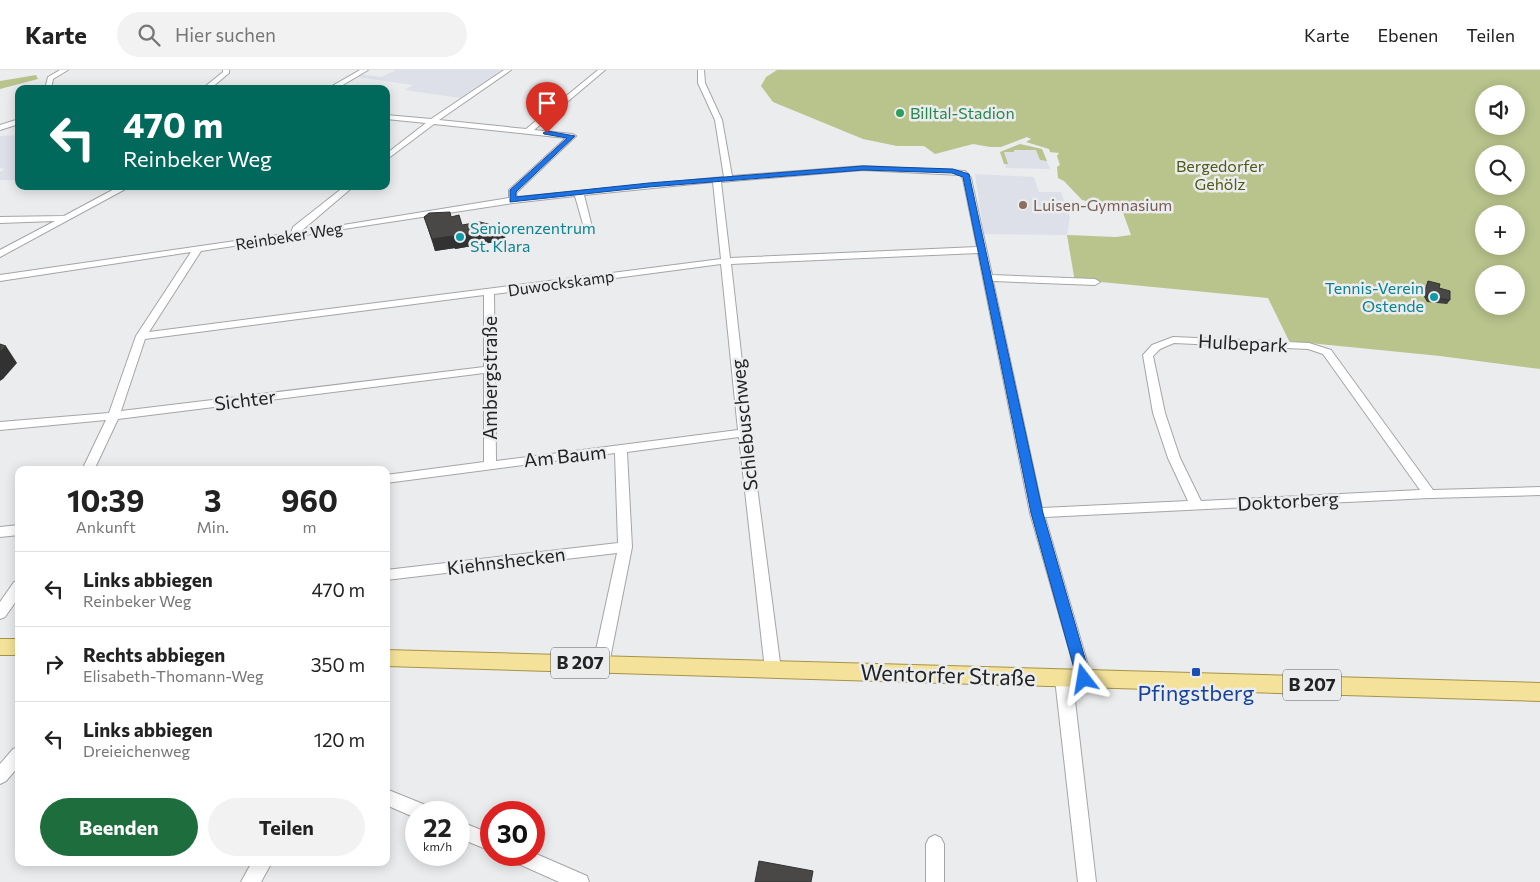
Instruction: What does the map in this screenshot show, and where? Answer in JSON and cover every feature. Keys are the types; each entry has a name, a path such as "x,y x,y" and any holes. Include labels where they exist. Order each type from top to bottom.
{"main road":[{"path":"0,647 15,647"},
{"name":"Wentorfer Straße","path":"390,658 1540,692"}],"street":[{"path":"49,85 50,78 65,70"},
{"path":"210,85 226,72 234,70"},
{"path":"337,85 365,70"},
{"path":"390,155 432,122 508,70"},
{"path":"528,131 602,70"},
{"name":"Schlebuschweg","path":"701,70 700,83 712,100 717,112 726,261 744,433 773,670"},
{"path":"390,117 572,136 512,192 513,200"},
{"path":"0,128 15,122"},
{"name":"Reinbeker Weg","path":"0,278 59,268 197,250 513,200 722,179 863,168 963,173 967,178 982,250"},
{"path":"0,254 119,190"},
{"path":"295,235 296,229 345,190"},
{"path":"579,193 589,231"},
{"path":"0,220 66,218"},
{"path":"90,466 114,416 141,336 197,250"},
{"path":"982,250 1037,513 1084,679"},
{"name":"Duwockskamp","path":"141,336 489,293 726,261 982,250"},
{"path":"988,278 1095,282"},
{"name":"Ambergstraße","path":"489,293 491,369 490,464"},
{"name":"Hulbepark","path":"1197,506 1174,458 1159,413 1148,356 1156,347 1173,340 1228,340 1309,346 1326,352 1430,494"},
{"name":"Sichter","path":"0,426 114,416 491,369"},
{"name":"Am Baum","path":"390,477 744,433"},
{"path":"601,664 626,547 621,449"},
{"name":"Doktorberg","path":"1037,513 1430,494 1540,491"},
{"path":"0,532 15,530"},
{"name":"Kiehnshecken","path":"390,575 626,547"},
{"path":"0,613 15,592"},
{"path":"1062,679 1066,692 1086,882"},
{"path":"0,776 15,759"},
{"path":"390,799 405,805"},
{"path":"935,844 935,882"},
{"path":"250,882 260,866"},
{"path":"543,866 580,882"}],"shaded area":[{"path":"396,70 501,70 460,98 405,90 413,85 357,77 361,74 381,77"},
{"path":"15,135 15,180 0,180 0,172 5,169 0,168 0,136"},
{"name":"Luisen-Gymnasium","path":"1013,149 1042,149 1050,169 1006,168 1000,152"},
{"name":"Luisen-Gymnasium","path":"975,174 1034,177 1039,192 1061,192 1070,218 1067,235 984,234"}],"green space":[{"name":"Bergedorfer Gehölz","path":"777,70 1540,70 1540,369 1440,356 1289,341 1268,298 1101,282 1075,282 1067,235 1116,237 1131,235 1122,210 1082,200 1064,181 1058,178 1057,167 1060,165 1057,156 1059,153 1050,152 1049,149 1026,142 1031,139 1027,137 1001,147 973,144 935,154 924,146 897,146 863,139 773,102 761,86 766,77"},
{"path":"36,75 38,79 0,89 0,81"},
{"path":"1020,144 1042,149 1047,161 1040,160 1036,150 1014,150 1014,152 1004,152 1008,164 1004,164 1000,152"}],"building":[{"path":"450,212 451,217 459,215 462,225 480,222 503,228 432,239 424,217 429,213"},
{"path":"1428,281 1440,284 1439,288 1450,291 1450,300 1429,297 1425,291"},
{"path":"0,344 6,346 0,352"},
{"path":"759,861 813,871 811,882 755,882"}],"place":[{"name":"Billtal-Stadion","path":"900,113"},
{"name":"Luisen-Gymnasium","path":"1023,205"},
{"name":"Seniorenzentrum St. Klara","path":"460,237"},
{"name":"Tennis-Verein Ostende","path":"1434,297"},
{"name":"Pfingstberg","path":"1196,672"}],"route":[{"path":"547,133 572,136 512,192 513,200 649,185 863,168 953,171 966,175 1037,513 1084,679"}]}
